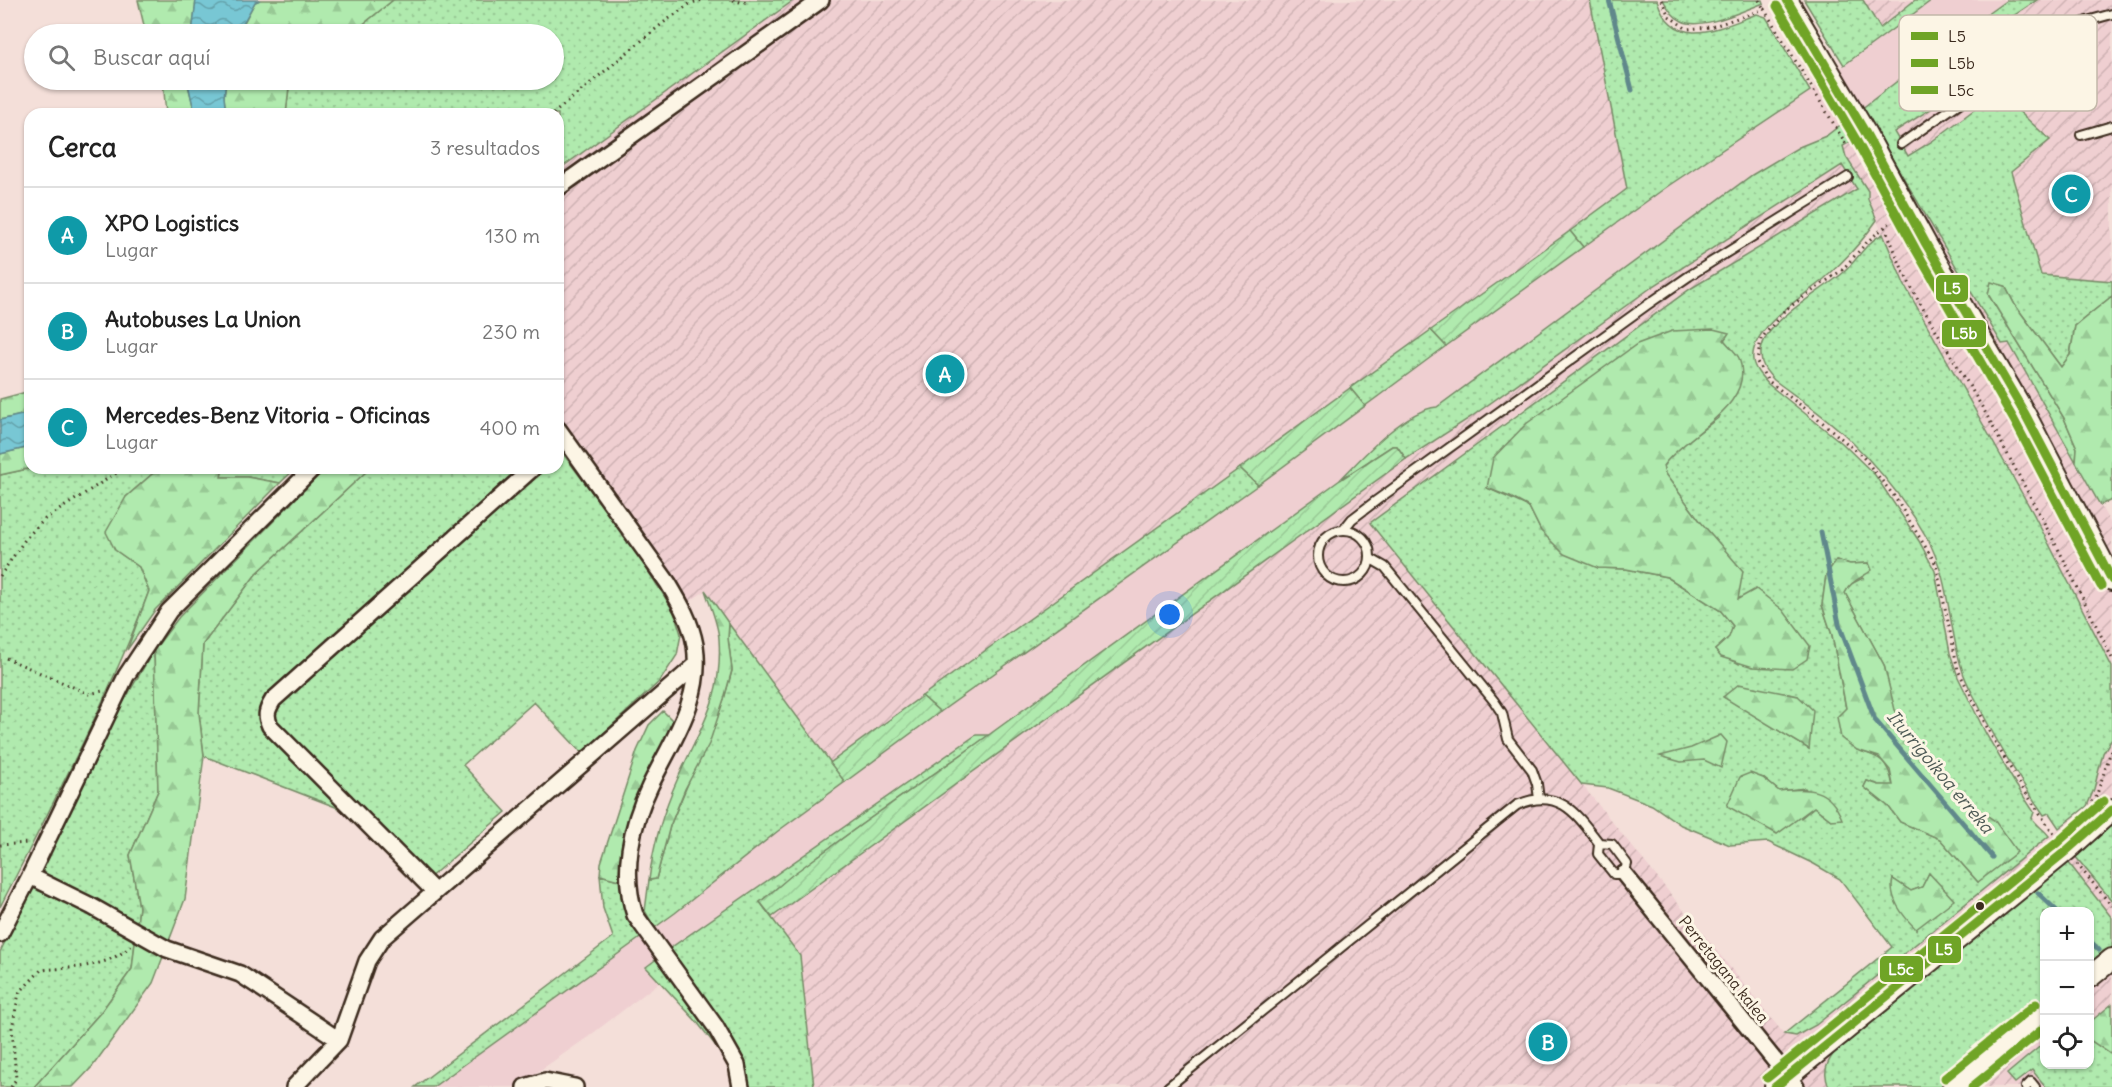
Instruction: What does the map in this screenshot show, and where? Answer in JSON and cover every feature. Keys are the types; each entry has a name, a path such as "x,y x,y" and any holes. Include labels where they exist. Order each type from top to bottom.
{"street":[{"path":"564,184 821,0"},
{"path":"1787,0 1865,132 1926,244 2025,414 2112,580"},
{"path":"564,443 668,583 683,608 695,645 696,665 692,698 685,718 649,788 635,826 628,878 629,898 635,915 678,972 729,1049 737,1065 741,1087"},
{"path":"0,934 45,846 126,676 169,611 308,474"},
{"path":"435,892 270,726 266,718 267,710 273,700 526,474"},
{"path":"294,1087 339,1040 367,961 382,938 696,665"},
{"path":"1787,1084 2060,842 2112,810"},
{"name":"Perretagana kalea","path":"1624,874 1787,1084"},
{"path":"30,876 91,906 167,949 240,974 339,1040"},
{"path":"2094,974 2112,959"},
{"path":"1953,1087 2042,1015"},
{"path":"525,1087 545,1081 575,1087"}],"lane":[{"path":"2097,18 2112,14"},
{"path":"1901,144 1948,111"},
{"path":"2081,135 2112,126"},
{"path":"1344,529 1352,519 1377,500 1647,305 1848,177"},
{"path":"1344,529 1364,538 1370,548 1371,559 1367,570 1360,578 1350,582 1339,582 1329,578 1321,569 1318,559 1319,548 1324,538 1344,529"},
{"path":"1371,559 1377,560 1385,567 1494,701 1502,713 1508,739 1532,770 1537,783 1539,799"},
{"path":"1168,1087 1507,812 1527,801 1539,799 1555,801 1568,807 1599,843 1612,844 1627,864 1624,874 1614,874 1598,854 1599,843"},
{"path":"2026,1087 2031,1082 2035,1087"}],"path":[{"path":"560,108 663,23 691,3 703,0"},
{"path":"733,0 743,3 750,0"},
{"path":"1661,0 1669,16 1688,29 1711,27 1765,10"},
{"path":"1759,0 1846,144"},
{"path":"2112,658 2065,562 1995,431 1918,300 1884,228 1888,223 1842,270 1784,311 1761,339 1757,362 1767,380 1815,416 1863,457 1894,496 1936,564 1958,670 1992,737 2021,786 2060,842 2112,906"},
{"path":"0,576 26,538 45,519 115,474"},
{"path":"6,658 89,694 120,689"},
{"path":"2090,806 2096,797 2112,748"},
{"path":"2060,842 2063,829"},
{"path":"0,845 23,842 45,846"},
{"path":"11,1087 16,1080 12,1028 19,993 40,970 92,966 120,957 142,935"}],"shaded area":[{"path":"794,0 1590,0 1627,189 830,763 705,591 674,612 627,539 564,455 564,166"},
{"path":"1804,0 1915,0 1880,29"},
{"path":"1932,0 2007,0 1986,15 1912,15"},
{"path":"2037,0 2112,0 2112,281 2041,275 2011,172 2001,111 2097,111 2097,15 2015,15"},
{"path":"1899,25 1899,80 1826,136 1799,147 1752,175 1437,407 1426,408 1379,440 1340,480 989,735 976,735 669,949 646,967 660,982 588,1037 516,1087 433,1087 675,913 778,831 940,712 1239,499 1499,307 1668,186 1810,91"},
{"path":"1928,111 1973,111 1908,156 1894,132"},
{"path":"1874,127 2002,343 2009,343 2112,526 2112,667 2033,513 1904,284 1868,199 1868,191 1846,157 1843,146"},
{"path":"1842,164 1857,189 1690,289 1370,523 1784,1034 1816,1025 2087,806 2103,753 2112,738 2112,1087 814,1087 800,956 772,917 1406,459 1471,417 1652,287"}],"green space":[{"path":"138,0 196,0 193,24 144,24"},
{"path":"260,0 393,0 363,24 243,24 255,2"},
{"path":"393,0 794,0 564,166 564,108 287,108 289,90 564,90 564,24 363,24"},
{"path":"1590,0 1657,0 1665,16 1675,26 1687,31 1700,32 1714,29 1757,14 1766,17 1810,91 1668,186 1583,247 1570,231 1627,189"},
{"path":"1663,0 1763,0 1764,3 1711,22 1690,23 1676,17"},
{"path":"1804,0 1863,0 1880,28 1915,0 1932,0 1912,15 1899,15 1899,24 1844,65"},
{"path":"2007,0 2037,0 2014,15 1986,15"},
{"path":"1899,80 1899,111 1928,111 1894,132 1908,156 1973,111 2019,111 2050,140 2011,172 2041,275 2112,281 2112,296 2075,326 2070,355 2061,367 2015,305 2005,286 1988,294 2064,418 2077,448 2076,462 2009,343 2002,344 1874,128 1843,146 1846,157 1868,191 1868,199 1877,220 1839,265 1768,325 1754,348 1754,363 1768,384 1842,443 1875,475 1919,541 1935,571 1950,653 1958,677 1986,734 2034,812 2032,818 2049,836 1816,1025 1796,1036 1784,1034 1892,947 1840,879 1768,842 1730,845 1681,825 1652,805 1608,788 1582,785 1370,523 1690,289 1857,189 1842,165 1652,287 1471,417 1406,459 1397,446 1392,446 1340,480 1398,425 1411,416 1437,407 1752,175 1799,147 1826,136","holes":["1728,334 1724,340 1738,357 1718,418 1672,453 1663,466 1665,474 1700,521 1738,599 1739,664 1715,650 1730,637 1733,626 1721,611 1667,577 1626,569 1598,568 1541,531 1529,507 1487,488","1836,560 1850,564 1869,563 1863,578 1849,585 1845,593 1884,665 1894,709 1959,796 1995,821 1978,882 1940,839 1900,822 1889,807 1864,787 1867,781 1893,786 1886,765 1878,758 1857,750 1846,708 1832,635 1822,605 1826,575","1770,691 1798,696 1809,749 1724,697","1763,778 1779,791 1805,788 1831,820 1814,807 1801,818","1929,873 1916,929 1893,879 1911,891 1922,887"]},
{"path":"164,90 189,90 194,108 165,108"},
{"path":"225,90 289,90 287,108 225,108"},
{"path":"1570,231 1583,247 1446,346 1431,330"},
{"path":"1883,234 1904,284 2033,513 2112,667 2112,738 2103,753 2087,806 2059,828 2049,813 2044,815 2017,774 1967,682 1957,653 1940,570 1935,554 1919,524 1890,484 1858,447 1829,421 1774,380 1762,363 1763,344 1780,320 1844,272 1867,246"},
{"path":"1991,282 2005,286 2015,305 2061,367 2070,355 2075,326 2112,296 2112,500 2100,505 2076,462 2077,448 2064,418 1988,294"},
{"path":"1713,329 1729,333 1724,340 1739,358 1742,375 1738,391 1729,405 1716,418 1673,454 1663,466 1665,474 1700,521 1743,571 1738,599 1756,589 1783,610 1810,646 1807,659 1792,669 1753,667 1721,657 1715,650 1729,637 1733,626 1721,611 1667,577 1626,569 1598,568 1564,554 1541,531 1529,507 1487,488 1493,458 1526,424 1637,344 1672,331"},
{"path":"1431,330 1446,346 1365,406 1350,388"},
{"path":"1350,388 1365,406 1258,485 1240,468"},
{"path":"24,393 24,414 0,420 0,399"},
{"path":"1392,446 1397,446 1406,459 772,917 760,902 792,875 865,822 1340,480"},
{"path":"24,448 24,470 0,475 0,454"},
{"path":"564,455 627,539 663,594 674,612 681,634 677,655 660,681 582,753 534,702 463,765 506,812 428,879 351,813 204,756 199,713 203,644 256,574 364,474 564,474"},
{"path":"1240,468 1258,485 940,712 922,696"},
{"path":"24,470 24,474 152,474 126,497 115,550 139,567 149,591 98,711 0,907 0,475"},
{"path":"152,474 222,474 221,477 247,477 280,483 155,610 127,650 149,591 139,567 115,550 106,532 126,497"},
{"path":"222,474 290,474 280,483 247,477 221,477"},
{"path":"320,474 364,474 256,574 203,644 199,713 204,756 185,899 153,983 92,1067 73,1087 34,1087 101,1012 132,969 139,907 130,855 158,791 154,650 179,617"},
{"path":"1836,560 1850,564 1869,563 1872,570 1853,583 1845,593 1884,665 1895,710 1959,796 1995,821 2017,852 1978,882 1940,839 1900,822 1889,807 1864,787 1867,781 1879,785 1893,785 1890,770 1879,757 1857,750 1841,738 1837,717 1846,708 1832,635 1822,605 1826,575"},
{"path":"705,590 729,624 728,638 732,670 709,744 685,789 670,826 656,879 649,880 656,841 668,802 709,712 718,679 719,639"},
{"path":"729,624 845,782 778,831 675,913 433,1087 415,1087 613,937 603,908 600,875 619,880 624,901 638,933 652,923 645,911 649,880 656,879 670,826 724,699 732,671 728,638"},
{"path":"154,650 158,791 130,855 139,907 132,969 101,1012 34,1087 0,1087 0,952 122,704"},
{"path":"1739,684 1798,696 1813,710 1809,749 1723,697"},
{"path":"922,696 940,712 845,782 830,763"},
{"path":"663,711 674,722 645,779 630,818 620,858 619,880 600,875 601,863 637,751 649,725"},
{"path":"976,735 989,735 844,837 760,902 800,956 814,1087 748,1087 743,1064 731,1039 669,949"},
{"path":"1721,735 1727,742 1721,768 1704,760 1681,762 1660,756 1691,748"},
{"path":"1750,773 1763,778 1779,791 1809,790 1824,795 1837,808 1842,819 1831,820 1814,807 1777,834 1727,806 1740,777"},
{"path":"2111,826 2112,828 2112,901 2075,856"},
{"path":"2068,862 2112,918 2112,948 2094,963 2094,907 2040,907 2040,1006 1941,1087 1829,1087 1826,1067 1836,1050"},
{"path":"1929,873 1954,900 1916,929 1895,900 1893,879 1911,891 1922,887"},
{"path":"658,958 721,1048 726,1059 697,1022 646,967"},
{"path":"2112,1004 2112,1055 2094,1043 2094,1019"},
{"path":"2094,1043 2112,1055 2112,1087 2046,1087 2032,1070 2015,1083 2007,1074 2040,1046 2040,1069 2094,1069"}],"water":[{"path":"196,0 260,0 255,2 243,24 193,24"},
{"path":"189,90 225,90 225,108 194,108"},
{"path":"24,414 24,448 0,454 0,420"}],"waterway":[{"name":"Iturrigoikoa erreka","path":"1609,0 1632,90"},
{"name":"Iturrigoikoa erreka","path":"1821,532 1839,624 1875,720 1992,857"},
{"name":"Iturrigoikoa erreka","path":"2038,893 2053,907"},
{"name":"Iturrigoikoa erreka","path":"2094,945 2099,950"}],"transit line":[{"name":"L5","path":"1787,0 1865,132 1926,244 2025,414 2112,580"},
{"name":"L5b","path":"1777,6 1855,138 1916,250 2014,420 2101,586"},
{"name":"L5c","path":"1767,1078 2058,842 2104,801"},
{"name":"L5","path":"1775,1087 2066,851 2112,810"},
{"name":"L5c","path":"1945,1078 2036,1004"},
{"name":"L5b","path":"1972,1087 2040,1031"}],"place":[{"name":"Mercedes-Benz Vitoria - Oficinas","path":"2071,194"},
{"name":"XPO Logistics","path":"945,374"},
{"name":"Autobuses La Union","path":"1548,1042"}]}
